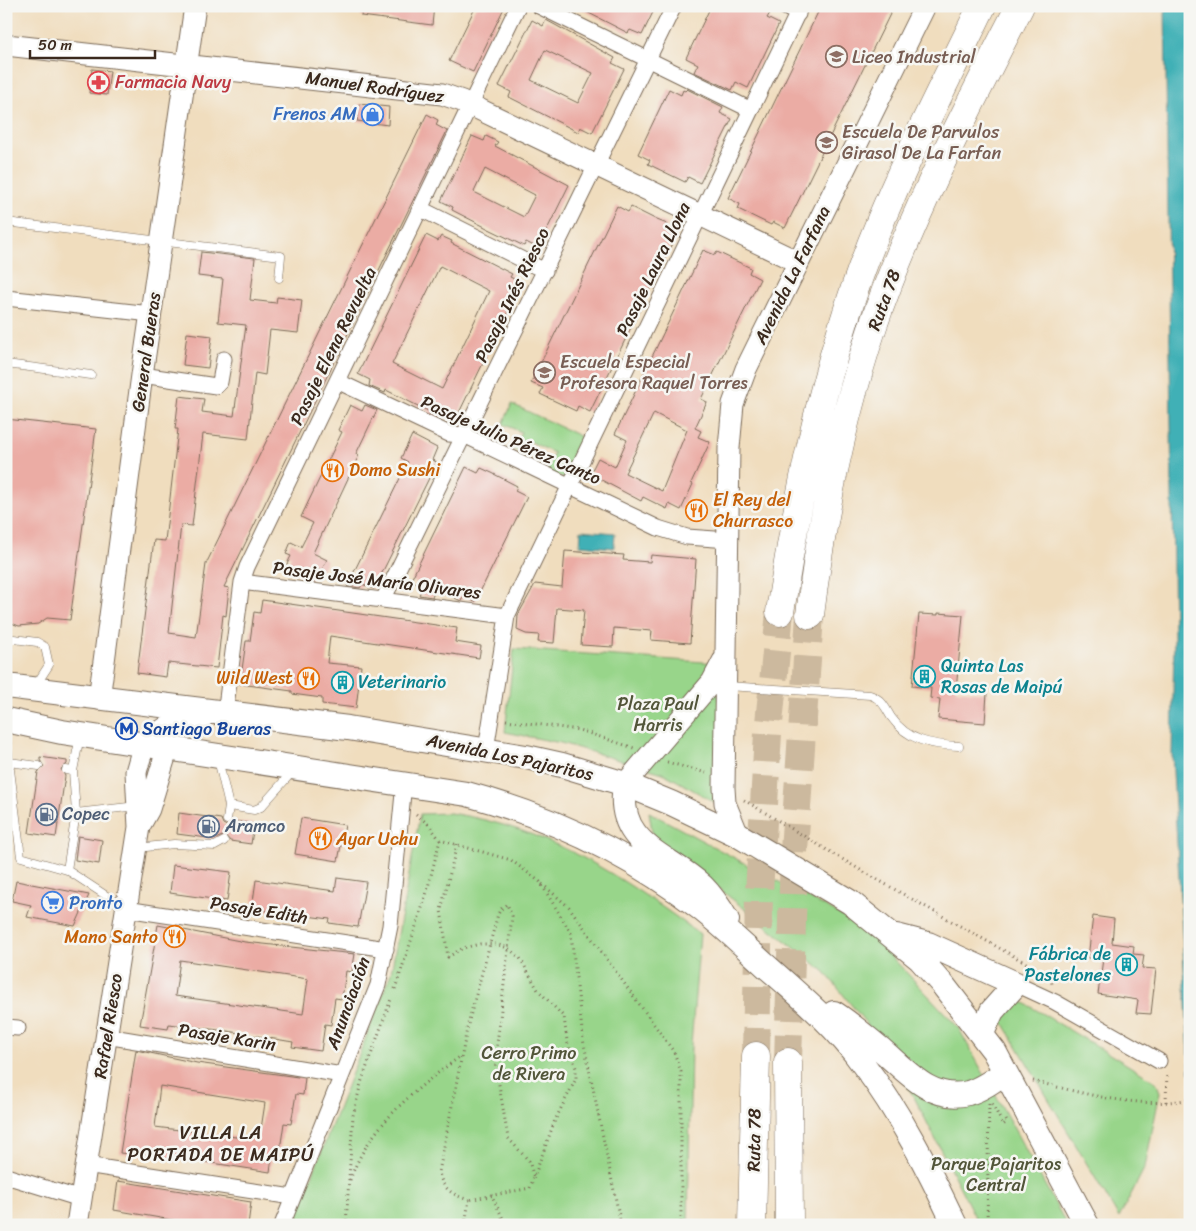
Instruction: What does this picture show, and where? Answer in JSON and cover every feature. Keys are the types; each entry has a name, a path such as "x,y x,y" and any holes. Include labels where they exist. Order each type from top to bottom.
{"highway":[{"name":"Ruta 78","path":"780,612 796,507 813,430 838,341 861,270 892,196 982,6"},
{"name":"Ruta 78","path":"810,614 816,564 831,485 862,360 874,325 926,197 1020,6"},
{"name":"Ruta 78","path":"752,1225 756,1056"},
{"name":"Ruta 78","path":"788,1062 789,1225"}],"main road":[{"name":"Avenida Los Pajaritos","path":"6,686 348,728 486,750 562,765 625,784 671,803 738,835 850,902 893,935 920,959 982,1033 1087,1225"},
{"path":"144,744 177,722 222,714"},
{"path":"6,720 81,734 468,794 533,813 589,838 683,895 788,985 835,1029 875,1080 910,1138 955,1225"},
{"path":"625,784 624,808 632,832 645,846 689,876 707,892 720,909 732,936"},
{"path":"893,935 928,944 1016,984 992,1011 982,1033"},
{"path":"788,985 837,1015 909,1075 930,1089 944,1093 968,1093 986,1085 1005,1072"}],"street":[{"name":"General Bueras","path":"99,698 142,375 195,6"},
{"name":"Pasaje Elena Revuelta","path":"222,714 242,582 247,567 518,6"},
{"path":"539,6 751,110"},
{"name":"Pasaje Inés Riesco","path":"383,600 674,6"},
{"path":"783,6 800,10"},
{"name":"Avenida La Farfana","path":"738,835 725,803 724,788 729,448 733,404 746,369 925,6"},
{"name":"Pasaje Laura Llona","path":"486,750 507,616 800,10"},
{"name":"Manuel Rodríguez","path":"6,45 423,90 442,94 470,105 798,262"},
{"path":"421,209 545,271"},
{"path":"6,298 151,314"},
{"path":"142,375 216,386 220,382 224,359"},
{"name":"Pasaje Julio Pérez Canto","path":"337,380 449,434 464,435 674,534 729,540"},
{"name":"Pasaje José María Olivares","path":"242,582 507,616"},
{"name":"Avenida La Farfana","path":"625,784 712,682 721,668 726,651"},
{"name":"Rafael Riesco","path":"139,827 136,772 144,744"},
{"name":"Rafael Riesco","path":"77,1225 135,848 139,827 148,809 168,747"},
{"name":"Anunciación","path":"282,1225 378,985 386,949 404,783"},
{"name":"Pasaje Edith","path":"126,909 386,949"},
{"path":"1016,984 1056,1002 1160,1061"},
{"name":"Pasaje Karin","path":"106,1036 342,1075"},
{"path":"86,1165 292,1197"},
{"path":"6,1176 81,1199"}],"lane":[{"path":"6,222 282,256 279,278"},
{"path":"6,364 91,374"},
{"path":"6,638 37,642 47,652 49,665 46,672 32,689"},
{"path":"725,686 870,695 880,700 899,728 911,737 928,743 959,746"},
{"path":"67,870 76,814 69,771 81,734"},
{"path":"6,738 21,857 67,870 126,909"},
{"path":"217,755 229,806 227,820"},
{"path":"9,762 39,766"},
{"path":"229,806 254,810 261,807 297,767"},
{"path":"76,814 137,806"},
{"path":"135,848 174,844 215,846 224,841"}],"path":[{"path":"490,718 578,730 624,743 669,764 706,772 724,788 862,871 1051,977 1056,1002"},
{"path":"401,809 410,810 429,825 440,840 511,860 569,907 649,1016 661,1037 674,1052 681,1072 681,1225"},
{"path":"346,1225 353,1116 362,1083 425,900 440,840"},
{"path":"457,844 441,910 448,957 463,948 490,944 508,948 520,958 538,990 564,1017 567,1041 576,1068 576,1078 556,1120 534,1178 530,1188 520,1192 491,1194 469,1200 448,1191 440,1182 439,1172 461,1056 490,944 498,914 500,908 507,904 512,916 508,948 495,1061 508,1138 529,1161 534,1178"},
{"path":"540,882 571,933 583,1039 621,1225"},
{"path":"348,1185 356,1163 377,1130 416,1091 461,1056"},
{"path":"1160,1061 1168,1074 1166,1102"},
{"path":"1176,1102 1190,1099"},
{"path":"491,1194 506,1225"},
{"path":"465,1225 469,1200"}],"green space":[{"path":"512,404 584,438 564,479 546,471 554,453 529,441 522,453 513,449 521,432 503,424"},
{"name":"Plaza Paul Harris","path":"514,649 718,663 723,807 663,773 561,743 505,732"},
{"name":"Parque Pajaritos Central","path":"649,812 837,913 872,936 958,1027 1067,1225 979,1225 914,1097 877,1037 825,972 653,837"},
{"name":"Cerro Primo de Rivera","path":"450,813 486,820 520,830 582,857 641,892 700,934 691,1045 688,1225 293,1225 391,973 420,814"},
{"path":"1023,1002 1156,1082 1160,1092 1145,1167 1119,1218 1001,1019 1008,1006"}],"water":[{"path":"1165,6 1190,6 1190,1074 1172,754 1174,637"},
{"path":"581,530 615,533 614,548 580,545"}],"building":[{"path":"362,6 434,6 432,25 361,16"},
{"path":"476,6 505,6 473,72 449,61"},
{"path":"575,6 646,6 654,10 642,35 630,30 628,33"},
{"path":"711,6 756,6 770,13 767,18 779,24 748,88 736,82 732,90 694,72 698,64 686,58"},
{"path":"821,6 894,6 785,228 773,222 771,225 738,209 740,204 728,198"},
{"path":"532,20 543,26 546,20 615,58 612,63 624,69 592,133 580,127 578,132 509,97 511,92 499,86","holes":["545,50 593,73 578,103 531,80"]},
{"name":"Farmacia Navy","path":"92,69 110,71 107,95 89,93"},
{"path":"669,89 681,95 683,90 687,89 723,107 720,113 732,119 700,183 688,177 685,182 648,164 650,160 638,154"},
{"name":"Frenos AM","path":"359,104 389,107 388,125 357,121"},
{"path":"427,114 438,120 436,125 447,131 224,587 229,588 226,616 223,615 217,668 168,663 166,677 137,673 154,540 165,541 178,429 175,429 179,396 204,399 202,412 234,416 246,325 218,322 223,279 198,276 201,252 255,258 250,300 276,303 277,297 302,300 298,333 270,330 265,375 255,373 248,439 203,434 192,526 181,525 169,633 196,637 206,564"},
{"path":"472,136 484,141 486,136 498,142 495,146 569,185 538,248 526,242 524,246 452,210 453,207 441,201","holes":["485,169 535,195 524,217 474,192"]},
{"path":"617,206 628,212 631,207 667,224 664,230 676,235 590,412 578,406 576,411 540,394 543,388 531,383"},
{"path":"426,235 438,241 441,236 452,241 451,243 512,274 510,277 522,283 455,421 443,415 441,420 429,414 430,412 386,390 385,393 369,386 370,380 358,374","holes":["440,266 489,291 442,389 392,364"]},
{"path":"703,250 715,255 717,252 751,268 749,273 760,279 701,399 707,402 695,428 701,431 698,437 710,442 681,510 669,504 667,509 643,497 641,501 590,474 598,458 615,467 627,440 615,434","holes":["654,413 687,430 662,491 625,473"]},
{"path":"187,333 212,336 208,368 183,365"},
{"path":"350,405 362,411 365,405 377,410 356,454 359,455 313,553 327,560 321,571 316,569 310,581 285,568 291,556 286,554 291,542 301,547 313,523 301,517 342,432 338,430"},
{"path":"6,419 96,429 70,620 47,618 38,624 19,626 6,621"},
{"path":"412,435 437,448 432,460 437,462 374,589 362,584 360,588 347,586 408,462 401,458"},
{"path":"466,467 478,473 481,468 492,473 517,486 515,491 527,497 475,602 464,596 461,601 436,589 432,597 419,595 423,586 411,580"},
{"path":"565,551 624,555 623,560 650,562 651,555 696,559 690,643 651,640 652,631 614,628 613,647 581,645 584,610 557,608 554,643 538,642 539,635 526,634 517,630 518,615 535,584 562,587"},
{"path":"262,600 457,628 455,642 481,646 479,658 330,636 327,663 361,666 356,708 322,704 322,698 292,694 292,691 240,684 246,641 250,641 254,612 260,613"},
{"name":"Quinta Las Rosas de Maipú","path":"938,613 963,615 956,690 987,693 985,723 938,719 940,699 930,698 931,688 912,686 919,614 938,615"},
{"path":"40,757 67,761 67,764 61,769 65,776 56,837 29,833 38,772 44,767"},
{"path":"179,813 221,819 223,824 227,826 233,821 254,824 251,844 230,841 225,835 215,839 177,834"},
{"name":"Ayar Uchu","path":"301,818 345,825 338,861 295,854"},
{"path":"78,836 102,840 99,864 75,860"},
{"path":"173,865 231,872 227,901 170,893"},
{"path":"337,878 366,882 358,927 329,923 330,919 252,909 256,880 335,891"},
{"name":"Pronto","path":"16,881 89,895 75,926 27,917 31,905 12,901"},
{"name":"Fábrica de Pastelones","path":"1093,916 1114,919 1112,943 1134,946 1133,954 1144,955 1142,968 1156,969 1151,1014 1136,1013 1138,1000 1098,994 1103,959 1088,958"},
{"path":"158,925 245,942 355,954 352,972 346,971 342,999 335,998 331,1025 325,1024 321,1051 292,1047 293,1042 227,1031 169,1024 168,1029 140,1025","holes":["180,960 308,979 303,1014 175,996"]},
{"path":"136,1050 197,1063 305,1078 303,1095 296,1094 291,1124 284,1123 280,1150 273,1149 270,1172 180,1158 180,1160 120,1153","holes":["160,1086 265,1103 261,1129 254,1128 252,1139 155,1127"]},
{"path":"118,1181 251,1202 248,1225 201,1225 114,1210"}],"tunnel":[{"path":"756,1056 759,893 768,733 780,612"},
{"path":"788,1062 794,851 810,615"}],"place":[{"name":"Liceo Industrial","path":"836,57"},
{"name":"Farmacia Navy","path":"99,82"},
{"name":"Frenos AM","path":"373,114"},
{"name":"Escuela De Parvulos Girasol De La Farfan","path":"826,142"},
{"name":"Escuela Especial Profesora Raquel Torres","path":"544,372"},
{"name":"Domo Sushi","path":"333,470"},
{"name":"El Rey del Churrasco","path":"697,510"},
{"name":"Quinta Las Rosas de Maipú","path":"925,676"},
{"name":"Wild West","path":"309,678"},
{"name":"Veterinario","path":"342,682"},
{"name":"Santiago Bueras","path":"126,729"},
{"name":"Copec","path":"46,814"},
{"name":"Aramco","path":"209,826"},
{"name":"Ayar Uchu","path":"320,839"},
{"name":"Pronto","path":"53,903"},
{"name":"Mano Santo","path":"174,937"},
{"name":"Fábrica de Pastelones","path":"1127,964"}],"district":[{"name":"VILLA LA PORTADA DE MAIPÚ","path":"221,1143"}]}
